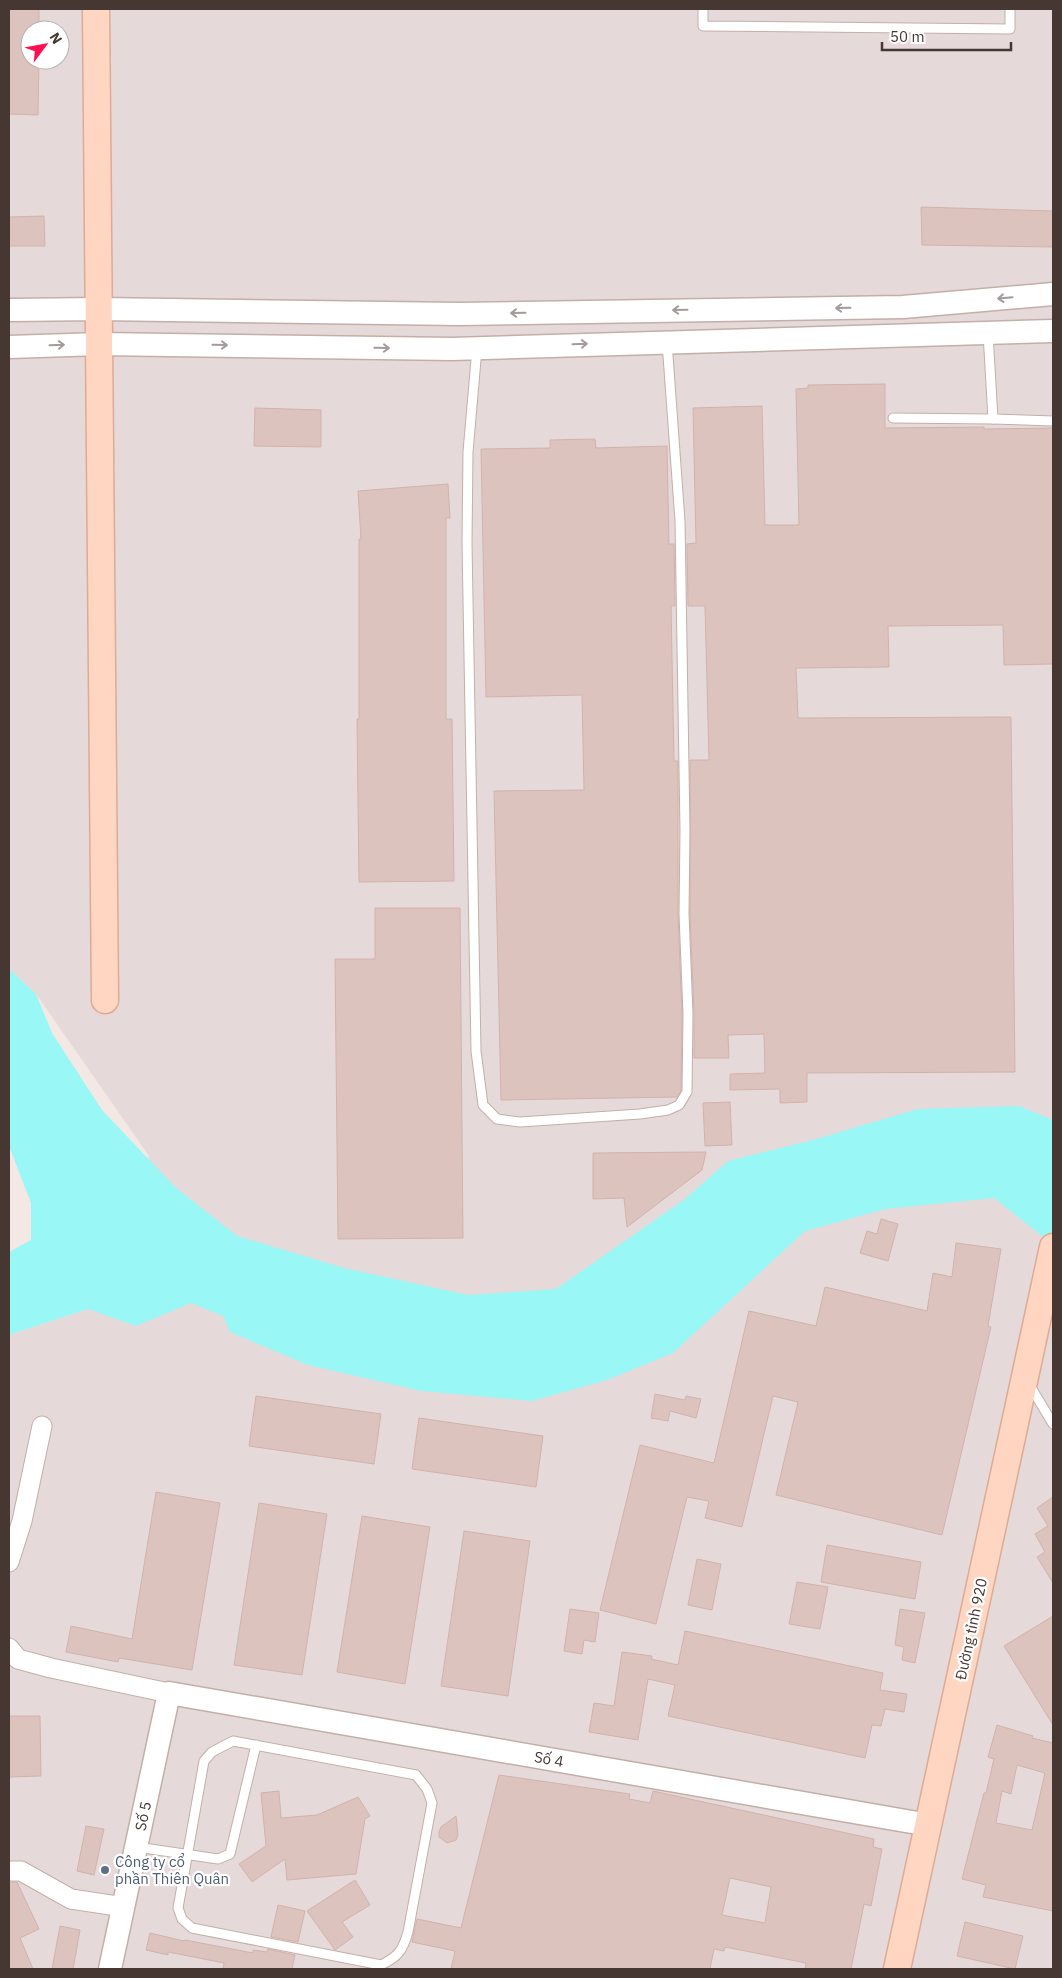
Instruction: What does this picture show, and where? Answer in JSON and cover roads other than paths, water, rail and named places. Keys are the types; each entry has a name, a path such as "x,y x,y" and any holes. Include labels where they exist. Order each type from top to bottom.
{"main road":[{"path":"96,9 105,1000"},
{"name":"Đường tỉnh 920","path":"897,1969 1053,1247"}],"street":[{"path":"9,310 459,314 903,307 1053,294"},
{"path":"9,347 100,344 477,348 1053,332"},
{"path":"9,1562 22,1521 42,1426"},
{"path":"9,1648 18,1659 51,1668 169,1693"},
{"name":"Số 4","path":"169,1693 929,1825"},
{"name":"Số 5","path":"110,1969 169,1693"},
{"path":"9,1871 21,1871 71,1899 124,1907"}],"lane":[{"path":"702,9 702,26 1010,28 1010,9"},
{"path":"988,333 993,419"},
{"path":"477,348 468,452 467,544 476,1051 482,1105 497,1119 520,1122 640,1114 668,1110 678,1105 686,1092 688,1014 684,914 685,830 680,521 667,342"},
{"path":"893,418 1053,421"},
{"path":"1025,1377 1053,1424"},
{"path":"234,1741 416,1775 428,1789 432,1803 408,1932 403,1947 392,1960 381,1966 192,1928 182,1919 178,1908 187,1856 204,1761 212,1752 234,1741"},
{"path":"136,1847 187,1856 218,1859 230,1854 256,1745"}],"water":[{"path":"9,969 36,994 52,1033 102,1110 175,1187 237,1236 344,1268 468,1295 556,1289 685,1199 728,1161 813,1140 918,1109 1019,1106 1053,1120 1053,1245 994,1198 885,1209 805,1231 673,1353 607,1380 532,1401 421,1391 308,1365 230,1332 223,1316 191,1303 136,1326 88,1309 9,1335 9,1252 31,1240 31,1203 9,1146"}],"place":[{"name":"Công ty cổ phần Thiên Quân","path":"105,1870"}]}
